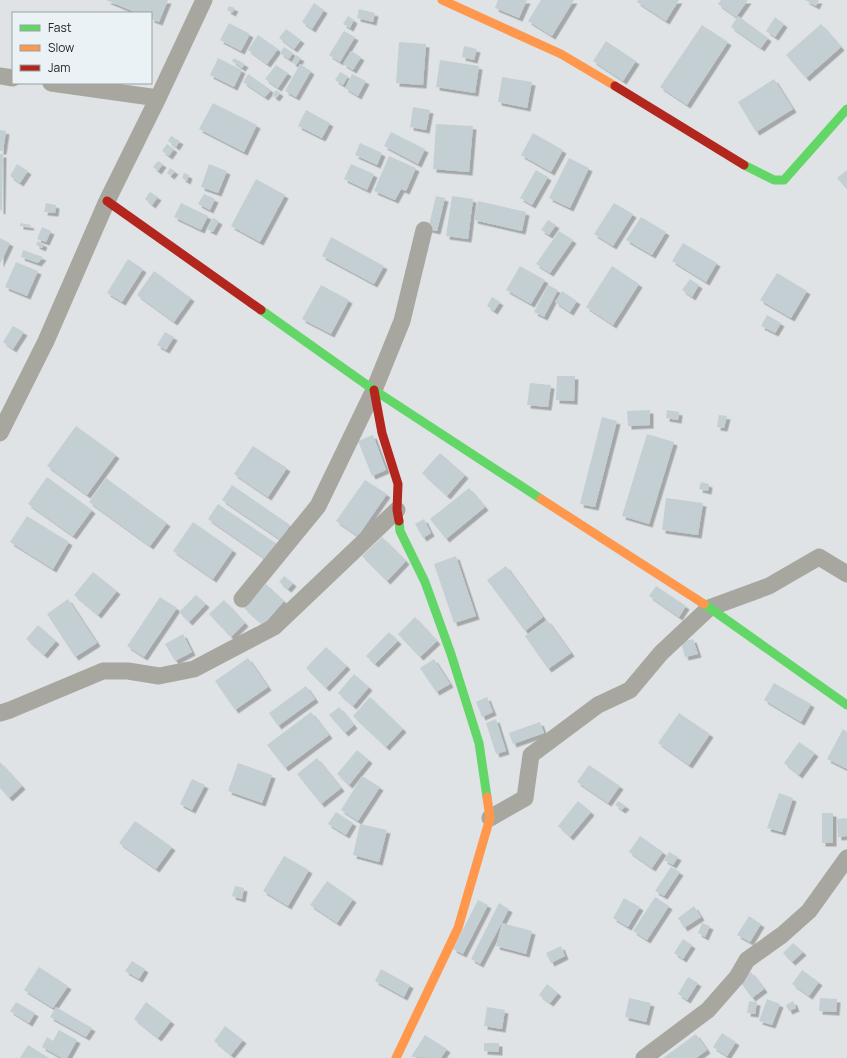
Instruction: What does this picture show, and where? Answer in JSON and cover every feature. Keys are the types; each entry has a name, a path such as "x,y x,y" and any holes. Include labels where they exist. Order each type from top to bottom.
{"street":[{"path":"0,433 46,341 107,201 204,0"},
{"path":"442,0 561,54 758,173 774,180 784,180 847,109"},
{"path":"0,76 12,78"},
{"path":"58,84 158,98"},
{"path":"107,201 374,390 709,608 847,705"},
{"path":"242,600 318,506 374,390 402,321 424,230"},
{"path":"374,390 382,433 398,484 397,510 400,531 425,582 451,654 479,743 490,818 458,928 396,1058"},
{"path":"0,713 103,671 128,671 160,676 194,669 274,627 397,510"},
{"path":"490,818 525,798 531,755 598,704 630,690 661,653 709,608 769,586 819,557 847,574"},
{"path":"644,1058 708,1010 737,977 747,960 782,935 809,911 847,858"}],"building":[{"path":"106,0 168,0 159,22 152,19 152,12 135,12"},
{"path":"498,0 527,0 519,18 495,8"},
{"path":"541,0 574,0 552,36 528,21"},
{"path":"638,0 679,0 666,21 637,2"},
{"path":"721,0 748,0 736,17 718,4"},
{"path":"805,0 819,0 816,6"},
{"path":"314,3 324,10 312,29 302,22"},
{"path":"229,6 235,8 232,13 227,10"},
{"path":"359,9 375,13 373,22 357,18"},
{"path":"348,16 354,20 350,28 343,24"},
{"path":"738,16 768,38 761,48 731,27"},
{"path":"775,17 784,24 775,37 766,31"},
{"path":"229,23 250,34 241,51 220,40"},
{"path":"821,24 841,47 806,78 786,55"},
{"path":"702,25 728,42 687,105 660,87"},
{"path":"286,29 301,40 294,49 279,38"},
{"path":"344,31 355,37 340,62 329,55"},
{"path":"258,35 278,49 267,64 248,50"},
{"path":"606,41 636,61 623,81 593,61"},
{"path":"399,42 426,44 423,85 396,83"},
{"path":"464,46 477,49 474,60 462,57"},
{"path":"284,47 293,53 289,59 280,53"},
{"path":"351,51 361,57 353,70 343,64"},
{"path":"296,55 301,58 296,65 292,62"},
{"path":"218,58 242,70 234,87 210,75"},
{"path":"234,58 245,64 242,68 232,61"},
{"path":"440,60 479,66 475,93 436,87"},
{"path":"300,64 311,71 296,97 285,91"},
{"path":"276,65 288,73 278,88 265,79"},
{"path":"340,72 348,76 343,85 335,80"},
{"path":"248,74 271,90 265,97 243,82"},
{"path":"352,74 366,81 358,96 345,88"},
{"path":"502,77 532,82 527,108 498,102"},
{"path":"774,79 793,109 756,132 738,102"},
{"path":"276,90 280,93 276,98 272,95"},
{"path":"213,103 257,125 244,152 199,129"},
{"path":"413,107 430,110 426,130 410,127"},
{"path":"306,110 330,123 322,138 298,126"},
{"path":"436,124 473,126 469,172 433,169"},
{"path":"0,130 6,131 3,151 0,151"},
{"path":"391,132 425,149 418,164 384,146"},
{"path":"533,133 563,150 551,172 521,155"},
{"path":"171,136 180,141 176,147 168,141"},
{"path":"360,143 382,153 377,165 355,155"},
{"path":"167,144 174,149 169,156 162,151"},
{"path":"0,154 3,154 2,211 0,210"},
{"path":"389,156 416,168 406,191 401,189 395,200 374,191"},
{"path":"569,158 589,168 570,208 549,198"},
{"path":"158,161 163,164 158,171 153,167"},
{"path":"17,164 28,171 20,183 10,176"},
{"path":"209,164 227,171 218,193 201,187"},
{"path":"351,164 374,174 367,190 344,179"},
{"path":"170,168 175,171 171,176 167,173"},
{"path":"536,170 548,177 532,205 520,198"},
{"path":"847,170 847,187 846,188 837,178"},
{"path":"184,173 189,175 187,181 182,178"},
{"path":"256,179 285,195 260,242 231,226"},
{"path":"150,192 158,197 152,205 145,199"},
{"path":"204,194 215,199 210,210 198,204"},
{"path":"436,196 445,198 437,231 428,229"},
{"path":"452,196 473,199 468,239 446,236"},
{"path":"478,201 526,212 522,231 474,220"},
{"path":"46,203 56,205 55,213 44,212"},
{"path":"181,203 208,216 201,230 174,217"},
{"path":"614,203 633,214 613,246 594,234"},
{"path":"641,217 666,232 652,255 626,240"},
{"path":"213,218 219,221 213,232 207,229"},
{"path":"548,220 556,225 549,235 541,230"},
{"path":"20,223 31,225 30,227 20,226"},
{"path":"42,227 51,231 46,242 37,239"},
{"path":"559,231 573,240 550,273 536,264"},
{"path":"331,237 384,266 374,284 322,256"},
{"path":"0,238 10,243 0,264"},
{"path":"38,241 44,244 42,248 36,245"},
{"path":"683,243 717,263 706,282 672,261"},
{"path":"23,250 43,257 38,263 21,257"},
{"path":"128,259 143,269 122,302 107,293"},
{"path":"16,262 38,271 27,296 5,287"},
{"path":"520,266 545,280 531,304 506,290"},
{"path":"612,266 639,284 613,325 586,307"},
{"path":"154,271 191,298 174,322 137,295"},
{"path":"777,273 807,291 791,318 760,300"},
{"path":"690,279 699,285 692,297 682,290"},
{"path":"321,285 349,300 331,334 302,319"},
{"path":"548,285 558,290 544,317 534,312"},
{"path":"562,291 577,301 570,312 555,302"},
{"path":"492,297 500,302 494,311 487,306"},
{"path":"767,315 781,323 775,333 761,326"},
{"path":"13,326 24,332 13,349 3,342"},
{"path":"165,332 174,337 166,350 157,345"},
{"path":"557,376 575,376 574,401 556,400"},
{"path":"530,383 551,385 548,407 527,405"},
{"path":"650,410 650,425 628,426 627,411"},
{"path":"667,410 679,412 678,420 666,418"},
{"path":"719,415 727,416 724,428 717,427"},
{"path":"602,417 617,421 595,507 580,504"},
{"path":"76,426 116,455 87,495 47,466"},
{"path":"647,434 674,442 649,524 622,516"},
{"path":"373,435 386,470 372,476 358,441"},
{"path":"253,446 287,468 268,497 234,474"},
{"path":"440,453 465,475 447,496 422,473"},
{"path":"47,477 92,510 73,536 28,504"},
{"path":"106,478 167,523 150,546 89,502"},
{"path":"365,480 387,494 358,536 336,521"},
{"path":"701,482 709,484 708,491 699,489"},
{"path":"232,485 290,525 281,540 222,500"},
{"path":"469,488 485,507 446,539 430,519"},
{"path":"666,498 703,503 698,535 662,530"},
{"path":"218,504 277,544 267,560 208,519"},
{"path":"27,516 69,542 53,569 10,542"},
{"path":"424,519 431,533 423,538 415,524"},
{"path":"193,522 233,550 213,579 173,551"},
{"path":"382,537 406,561 387,581 362,556"},
{"path":"456,556 476,616 454,623 434,564"},
{"path":"506,566 543,617 525,631 487,580"},
{"path":"93,572 117,591 98,615 74,595"},
{"path":"284,576 293,583 288,589 279,582"},
{"path":"266,584 284,601 263,625 244,608"},
{"path":"656,586 686,606 679,617 649,596"},
{"path":"196,595 206,604 189,622 179,612"},
{"path":"160,597 177,608 144,657 127,646"},
{"path":"68,599 97,643 75,657 47,614"},
{"path":"224,600 245,623 231,637 209,614"},
{"path":"415,617 437,641 420,657 398,634"},
{"path":"547,620 571,653 548,669 525,636"},
{"path":"38,625 56,641 44,655 26,639"},
{"path":"389,632 398,641 375,664 366,656"},
{"path":"183,634 192,652 175,661 165,644"},
{"path":"693,639 698,654 685,657 681,642"},
{"path":"326,647 347,666 326,688 306,668"},
{"path":"248,658 268,687 235,710 215,681"},
{"path":"434,659 450,684 436,692 420,668"},
{"path":"354,674 369,687 353,706 338,693"},
{"path":"774,683 811,704 801,722 764,700"},
{"path":"306,686 315,699 278,726 269,713"},
{"path":"370,697 403,729 386,747 353,716"},
{"path":"487,697 493,712 482,717 476,702"},
{"path":"339,707 354,725 345,733 329,715"},
{"path":"311,712 329,735 285,768 267,745"},
{"path":"679,713 710,734 689,765 658,743"},
{"path":"496,719 506,751 496,754 486,723"},
{"path":"540,722 544,733 513,744 509,733"},
{"path":"843,729 847,732 847,769 827,759"},
{"path":"799,742 815,753 799,775 784,763"},
{"path":"357,750 369,760 349,785 337,774"},
{"path":"317,758 341,788 321,804 297,774"},
{"path":"0,762 22,786 9,798 0,788"},
{"path":"238,763 272,775 262,803 228,791"},
{"path":"589,765 620,786 608,803 577,782"},
{"path":"362,776 380,787 358,821 341,810"},
{"path":"192,779 205,785 192,810 180,804"},
{"path":"779,793 793,798 782,832 767,828"},
{"path":"578,801 591,812 570,837 558,826"},
{"path":"618,801 626,806 622,810 615,805"},
{"path":"336,812 353,823 346,835 328,824"},
{"path":"822,813 833,813 833,843 822,843"},
{"path":"847,818 847,836 838,837 837,819"},
{"path":"135,821 172,847 156,869 119,843"},
{"path":"360,824 387,830 379,862 353,855"},
{"path":"640,836 663,852 652,868 629,852"},
{"path":"669,852 678,857 673,865 664,860"},
{"path":"284,856 309,870 288,906 263,891"},
{"path":"671,867 680,872 664,896 655,891"},
{"path":"327,881 353,899 337,923 310,905"},
{"path":"235,886 244,888 242,899 232,896"},
{"path":"655,897 669,906 647,940 633,931"},
{"path":"624,898 640,907 628,927 613,918"},
{"path":"478,900 488,905 463,954 453,949"},
{"path":"499,903 509,909 480,964 471,959"},
{"path":"694,906 701,917 684,928 678,918"},
{"path":"749,916 761,924 750,942 737,935"},
{"path":"502,923 532,931 526,954 496,946"},
{"path":"702,923 710,926 705,937 698,933"},
{"path":"683,939 692,945 683,959 674,953"},
{"path":"793,943 803,952 792,962 783,953"},
{"path":"561,946 565,956 551,963 546,953"},
{"path":"132,961 145,969 139,979 125,971"},
{"path":"39,967 68,986 53,1008 24,990"},
{"path":"381,969 410,985 404,997 375,981"},
{"path":"802,970 819,982 809,996 792,984"},
{"path":"751,972 764,989 752,998 739,980"},
{"path":"688,977 698,983 687,1000 678,994"},
{"path":"547,984 558,993 550,1003 539,995"},
{"path":"629,998 651,1003 646,1022 625,1017"},
{"path":"820,998 837,999 836,1012 819,1011"},
{"path":"767,999 780,1004 772,1025 759,1021"},
{"path":"749,1001 757,1002 755,1014 747,1013"},
{"path":"793,1001 796,1008 789,1011 786,1005"},
{"path":"16,1002 35,1013 29,1023 10,1011"},
{"path":"146,1002 171,1021 158,1038 134,1019"},
{"path":"56,1007 92,1028 86,1037 50,1017"},
{"path":"487,1007 505,1010 502,1029 484,1026"},
{"path":"225,1026 243,1040 231,1055 214,1041"},
{"path":"59,1030 77,1040 67,1058 62,1058 42,1047 47,1037 53,1041"},
{"path":"722,1033 736,1042 727,1056 713,1047"},
{"path":"696,1034 707,1050 696,1058 663,1058"},
{"path":"425,1035 447,1049 441,1058 411,1057"},
{"path":"484,1043 499,1043 499,1052 484,1051"},
{"path":"28,1045 49,1058 20,1058"}],"traffic: fast":[{"path":"744,165 774,180 784,180 847,109"},
{"path":"261,310 374,390 541,499"},
{"path":"399,521 400,531 425,582 451,654 479,743 487,797"},
{"path":"704,604 847,705"}],"traffic: slow":[{"path":"442,0 561,54 615,86"},
{"path":"541,499 704,604"},
{"path":"396,1058 458,928 490,818 487,797"}],"traffic: jam":[{"path":"615,86 744,165"},
{"path":"107,201 261,310"},
{"path":"374,390 382,433 398,484 397,510 399,521"}]}
